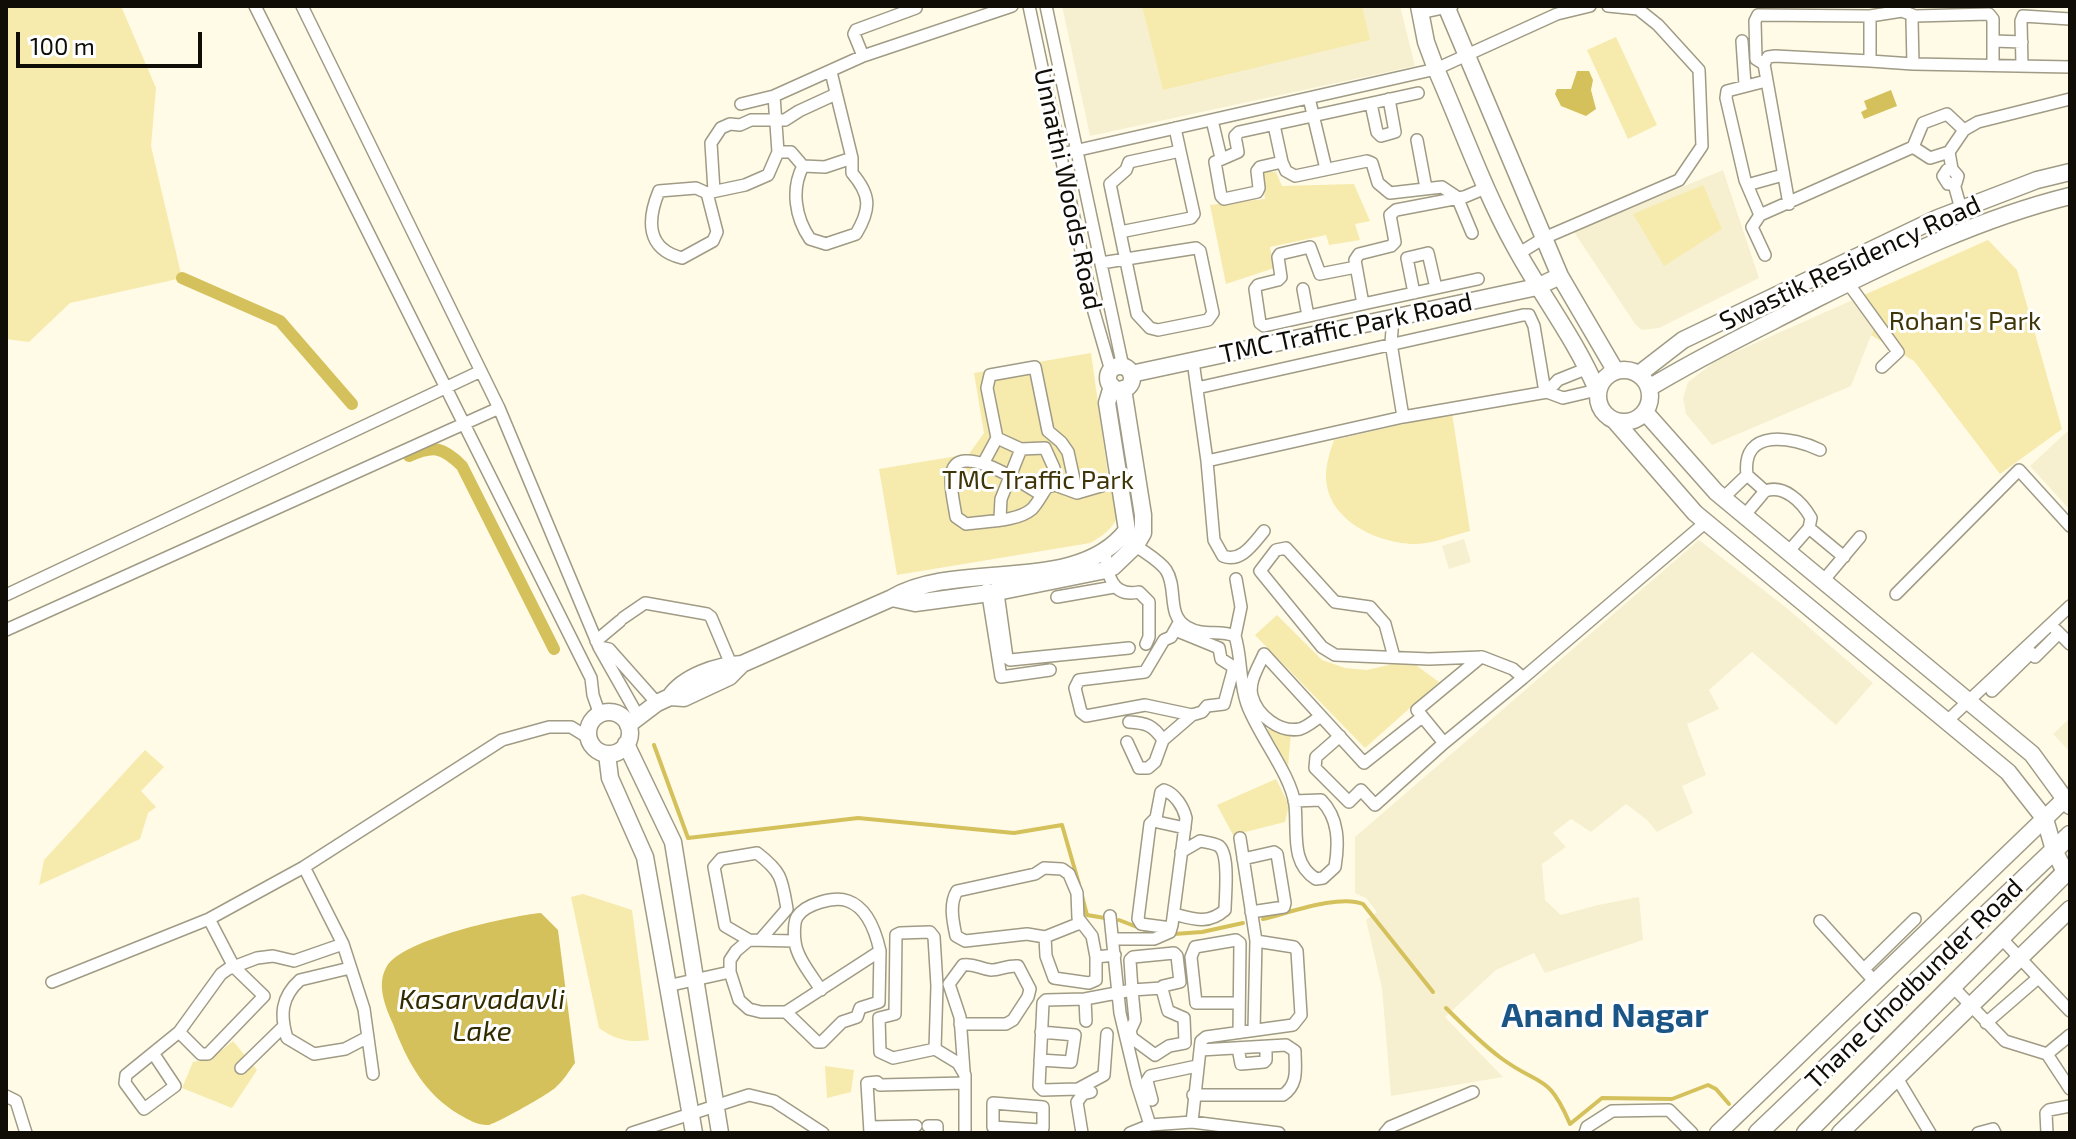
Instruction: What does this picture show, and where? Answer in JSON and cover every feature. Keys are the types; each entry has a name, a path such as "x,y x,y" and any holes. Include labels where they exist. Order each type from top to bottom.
{"main road":[{"path":"1446,6 1560,276 1615,370"},
{"path":"1419,9 1436,69 1518,254 1588,368 1600,407 1695,513 2008,772 2045,819 2054,850 2068,873"},
{"name":"Swastik Residency Road","path":"1644,381 1683,340 1959,210 2070,172"},
{"path":"2019,187 2025,208"},
{"name":"Swastik Residency Road","path":"1644,381 1697,359 1848,283 1977,225 2070,196"},
{"path":"1954,235 1959,210 1977,225"},
{"name":"TMC Traffic Park Road","path":"1120,377 1537,287 1560,276"},
{"path":"1597,390 1603,379 1615,370 1627,369 1644,381 1650,400 1645,412 1631,421 1615,421"},
{"path":"1120,377 1107,403 1118,481 1132,536"},
{"path":"991,584 1113,567 1143,515 1120,377"},
{"path":"1645,412 1723,498 2032,754 2068,802 2045,819 1718,1133"},
{"path":"633,721 613,713 600,715 590,725 589,738 597,750 616,753 626,744 633,721 664,700 684,698 729,677 736,667 892,598 915,603 1071,564 1105,552 1132,536"},
{"path":"626,744 673,842 720,1133"},
{"path":"607,754 610,778 645,857 654,895 694,1133"},
{"name":"Thane Ghodbunder Road","path":"1758,1133 2070,835"},
{"name":"Thane Ghodbunder Road","path":"1806,1133 2068,873"},
{"path":"1840,1133 2070,909"}],"street":[{"path":"255,6 466,422 591,678 600,715"},
{"path":"302,6 499,408 597,644 633,721"},
{"path":"741,104 774,96 863,56 1012,6"},
{"name":"Unnathi Woods Road","path":"1029,6 1094,312 1120,377"},
{"name":"Unnathi Woods Road","path":"1046,6 1101,263 1120,377"},
{"path":"1419,9 1453,6"},
{"path":"1061,154 1436,69 1557,14 1590,6"},
{"path":"1518,254 1544,238 1679,180 1702,146 1699,70 1658,25 1638,9 1608,6"},
{"path":"863,56 854,34 856,30 916,8"},
{"path":"1764,64 1756,59 1755,21 1758,15 1870,16 1902,11 1915,16 1989,14 1993,19 1993,65"},
{"path":"1870,16 1870,61"},
{"path":"1913,64 1912,20 1915,16"},
{"path":"2022,65 2023,16 2070,19"},
{"path":"1742,41 1745,85"},
{"path":"1994,41 2022,42"},
{"path":"1789,204 1766,81 1764,64 1768,57 2070,67"},
{"path":"803,166 797,177 796,200 799,219 810,239 826,244 856,234 866,216 864,187 852,173 852,158 831,72"},
{"path":"1760,215 1747,185 1726,98 1727,91 1766,81"},
{"path":"1282,162 1260,167 1257,171 1257,192 1224,199 1221,196 1215,162 1238,152 1235,136 1239,132 1418,93"},
{"path":"774,96 776,121 778,152 768,175 745,185 710,192 696,188 659,191 650,219 655,240 667,255 682,258 713,241 717,232 710,192 711,143 721,128 751,120 776,121 785,120 836,94"},
{"path":"1309,98 1326,169"},
{"path":"1371,104 1377,132 1381,136 1392,135 1395,132 1389,99"},
{"path":"1948,171 1949,152 1964,130 1978,122 2070,99"},
{"path":"1765,255 1752,227 1760,215 1913,147 1923,123 1934,117 1947,114 1964,130"},
{"path":"1212,120 1221,158"},
{"path":"1274,125 1282,162 1286,171 1295,176 1367,161 1372,163 1378,183 1390,193 1442,187 1457,197 1472,233"},
{"path":"1120,232 1191,218 1194,214 1175,128"},
{"path":"1417,140 1426,188"},
{"path":"1913,147 1958,176 1954,184 1959,210"},
{"path":"1101,263 1126,259 1196,248 1200,251 1213,313 1208,320 1158,330 1150,328 1137,314 1126,259 1110,184 1126,170 1129,162 1180,151"},
{"path":"778,152 791,152 803,166 825,167 852,158"},
{"path":"1930,158 1949,152"},
{"path":"1747,185 1783,175"},
{"path":"1363,304 1355,260 1359,254 1391,246 1395,242 1390,215 1396,210 1488,187"},
{"path":"1356,267 1320,274 1310,247 1280,254 1281,277 1255,289 1260,323 1264,326 1478,279"},
{"path":"1414,293 1407,258 1410,256 1428,253 1436,288"},
{"path":"1848,283 1898,352 1882,367"},
{"path":"1303,289 1308,316"},
{"path":"1197,388 1529,315 1534,326 1546,392"},
{"path":"1393,318 1391,343 1403,417"},
{"path":"1193,361 1214,540 1223,556 1230,559 1239,557 1264,531"},
{"path":"984,462 997,438 987,380 990,375 1035,367 1048,431 1068,452 1077,493"},
{"path":"1546,392 1558,380 1588,368"},
{"path":"6,595 481,371"},
{"path":"1207,461 1403,417 1546,392 1563,398 1597,390"},
{"path":"6,630 499,408"},
{"path":"997,438 1021,449 1045,448 1054,468 1055,485"},
{"path":"1765,491 1747,475 1751,448 1756,444 1778,438 1803,441 1820,450"},
{"path":"1000,518 1001,499 1021,449"},
{"path":"1042,495 984,462 960,462 951,474 956,517 966,524 1030,511 1042,495 1047,487 1055,485 1077,493 1118,481"},
{"path":"1896,594 2019,470 2070,526"},
{"path":"1723,498 1747,475"},
{"path":"1744,516 1765,491 1774,488 1782,490 1804,506 1811,518 1809,528 1788,552"},
{"path":"1340,736 1316,757 1315,768 1349,802 1361,790 1375,805 1706,522"},
{"path":"1809,528 1844,557"},
{"path":"1132,536 1166,570 1177,625 1145,672 1079,680 1075,688 1081,712 1086,716 1150,707 1192,715"},
{"path":"1823,581 1860,537"},
{"path":"1394,657 1385,624 1370,607 1335,602 1286,548 1276,550 1260,571 1322,647 1335,655 1394,657 1469,659 1482,657 1513,669 1523,678"},
{"path":"1105,552 1106,570 1114,587"},
{"path":"1236,579 1241,607 1235,636 1247,704 1290,787 1298,831 1297,856 1308,875 1323,878 1335,867 1338,846 1329,808 1321,800 1294,801"},
{"path":"991,584 1001,617 1007,658 1010,660 1129,648"},
{"path":"991,584 1001,677 1050,670"},
{"path":"1057,597 1114,587 1129,593 1139,592 1149,602 1149,637 1146,644"},
{"path":"597,644 621,619 645,603 707,614 736,667"},
{"path":"1946,722 2055,628 2070,606"},
{"path":"1127,742 1139,768 1148,768 1155,762 1163,740 1192,715 1202,712 1207,706 1224,704 1232,666 1221,659 1219,648 1177,625"},
{"path":"2055,628 2070,644"},
{"path":"1201,637 1226,633 1235,636"},
{"path":"597,644 609,649 664,700"},
{"path":"1992,691 2028,650"},
{"path":"1321,716 1301,729 1282,729 1265,717 1251,695 1253,679 1264,654 1340,736 1364,763 1422,717"},
{"path":"1444,743 1417,710 1482,657"},
{"path":"591,678 612,672"},
{"path":"1150,707 1154,727 1163,740"},
{"path":"1129,722 1154,727"},
{"path":"52,982 209,919 304,867 502,740 549,727 571,727 589,738"},
{"path":"1113,939 1154,939 1170,932 1171,928 1174,914 1185,828 1184,809 1171,792 1164,790 1156,818 1150,824 1138,919 1141,924 1171,928"},
{"path":"1153,821 1185,828"},
{"path":"1240,838 1256,941 1254,1030"},
{"path":"1174,914 1201,921 1218,916 1225,910 1226,868 1222,851 1217,845 1200,841 1181,852"},
{"path":"1243,859 1274,852 1277,854 1285,903 1284,907 1251,912"},
{"path":"787,909 782,877 757,853 716,862 714,867 725,926 755,939 795,941"},
{"path":"304,867 343,944 364,1009 373,1074"},
{"path":"1045,937 1046,956 1054,978 1089,983 1096,980 1092,936 1080,923 1077,893 1069,874 1062,869 1044,868 1035,874 957,891 953,898 952,920 956,936 965,941 1027,934 1045,937 1080,923"},
{"path":"786,1012 817,1042 822,1042 842,1022 857,1017 860,1008 879,1002 880,951 876,931 853,902 845,899 823,901 799,914 796,920 795,941 821,990"},
{"path":"787,909 799,914"},
{"path":"787,909 755,939 736,951 730,960 730,972 739,1000 749,1009 786,1012 880,951"},
{"path":"1110,916 1118,993 1148,1098 1150,1125"},
{"path":"179,1032 201,1054 208,1054 262,1000 262,992 234,967 209,919"},
{"path":"1864,969 1915,919"},
{"path":"1820,921 1876,983"},
{"path":"935,1049 937,986 934,937 930,932 900,933 896,935 895,1014 879,1018 880,1052 893,1058 935,1049 958,1063 965,1079"},
{"path":"2001,938 2070,1011"},
{"path":"1238,1003 1196,1003 1191,957 1195,947 1236,940 1240,943 1239,1032"},
{"path":"1192,1122 1201,1041 1206,1037 1293,1025 1301,1015 1297,951 1289,945 1256,941"},
{"path":"153,1053 175,1086 144,1109 124,1078 153,1053 179,1032 221,974 257,958 273,956 294,961 343,944"},
{"path":"1107,1034 1104,1075 1078,1089 1043,1090 1039,1086 1043,1003 1046,1000 1085,999 1132,990 1162,988 1180,982 1174,953 1133,957 1130,960 1132,990 1135,1020 1130,1031 1132,1038 1155,1055 1169,1046 1185,1043 1184,1018 1168,1011 1162,988"},
{"path":"1096,957 1115,955"},
{"path":"960,1024 1006,1024 1013,1020 1030,989 1018,966 994,970 971,963 963,965 949,984 960,1024 965,1079 965,1133"},
{"path":"350,968 300,980 282,1006 287,1038 314,1054 345,1049 368,1037"},
{"path":"667,986 730,972"},
{"path":"1986,1023 2038,978"},
{"path":"1953,987 2005,1041 2047,1054 2070,1089"},
{"path":"1085,999 1086,1021"},
{"path":"241,1068 284,1026"},
{"path":"1040,1060 1071,1062 1075,1035 1041,1032"},
{"path":"2047,1054 2070,1035"},
{"path":"1193,1095 1283,1095 1293,1086 1295,1079 1295,1051 1286,1045 1200,1050"},
{"path":"1142,1082 1150,1076 1197,1066"},
{"path":"1897,1078 1930,1133"},
{"path":"932,1127 870,1130 867,1083 877,1082 880,1085 965,1079"},
{"path":"1082,1133 1077,1102 1083,1094 1091,1092"},
{"path":"1385,1133 1390,1127 1473,1092"},
{"path":"632,1133 749,1095 774,1101 823,1133"},
{"path":"6,1096 16,1101 26,1133"},
{"path":"993,1103 1043,1107 1043,1128 1029,1131 999,1130 992,1125 993,1103"},
{"path":"2047,1133 2046,1113 2070,1106"},
{"path":"1585,1133 1587,1127 1612,1111 1669,1110 1692,1133"},
{"path":"1130,1133 1150,1125 1192,1122 1279,1133"},
{"path":"1978,1133 1993,1129 1995,1133"}],"shaded area":[{"path":"1062,6 1400,6 1415,66 1090,136"},
{"path":"1723,170 1759,278 1659,328 1642,330 1574,232"},
{"path":"1855,299 1876,323 1851,386 1712,445 1686,414 1683,398 1688,382 1717,360"},
{"path":"2070,429 2070,510 2030,466"},
{"path":"1464,539 1471,562 1449,569 1442,546"},
{"path":"1699,540 1788,609 1873,683 1836,725 1752,652 1709,690 1719,709 1687,724 1706,775 1682,786 1693,813 1657,832 1626,804 1591,832 1571,819 1553,833 1566,847 1542,864 1545,900 1561,915 1639,897 1643,940 1545,973 1534,953 1496,970 1445,1017 1503,1077 1391,1096 1382,988 1366,920 1377,912 1366,898 1355,893 1355,837"},
{"path":"2070,718 2070,752 2053,734"}],"green space":[{"path":"6,6 121,6 156,88 151,146 182,278 70,303 29,342 6,339"},
{"path":"1142,6 1362,6 1370,40 1163,90"},
{"path":"1616,37 1657,125 1628,139 1587,50"},
{"path":"1262,172 1276,172 1282,186 1354,184 1370,221 1355,224 1360,240 1329,245 1326,235 1270,247 1274,268 1226,284 1210,205 1265,199"},
{"path":"1703,185 1722,229 1664,266 1633,214"},
{"name":"Rohan's Park","path":"1988,240 2017,270 2062,429 2000,474 1914,361 1871,335 1876,323 1855,299"},
{"name":"TMC Traffic Park","path":"1091,353 1108,475 1125,491 1111,528 1090,543 897,575 879,469 969,454 984,433 974,373"},
{"path":"1452,413 1470,531 1429,543 1401,543 1371,534 1344,517 1328,492 1328,458 1334,440"},
{"path":"1277,615 1322,660 1345,668 1367,670 1397,663 1413,663 1439,682 1365,748 1255,635"},
{"path":"1267,729 1291,733 1288,766"},
{"path":"145,750 164,767 141,791 156,807 148,813 140,839 39,885 44,860"},
{"path":"1276,779 1289,805 1285,822 1233,835 1217,805"},
{"path":"583,894 632,910 649,1040 623,1040 599,1028 571,897"},
{"path":"233,1041 257,1070 232,1108 182,1088 193,1062 212,1058"},
{"path":"825,1066 854,1070 851,1092 827,1098"}],"water":[{"path":"1577,71 1589,71 1593,80 1591,90 1596,109 1586,116 1561,106 1555,94 1557,89 1571,89"},
{"path":"1891,90 1897,106 1864,119 1861,112 1867,109 1864,101"},
{"name":"Kasarvadavli Lake","path":"541,913 558,930 575,1063 559,1084 544,1095 492,1124 477,1123 447,1107 418,1076 387,1010 382,988 384,973 397,956 435,938 483,924"}],"waterway":[{"path":"182,278 280,321 352,404"},
{"path":"409,456 425,450 438,450 462,466 554,649"},
{"path":"654,745 688,838 858,818 1014,833 1062,825 1079,884"},
{"path":"1082,896 1087,915 1105,918"},
{"path":"1263,919 1341,901 1363,904 1433,992"},
{"path":"1119,920 1155,934"},
{"path":"1174,934 1202,932 1243,923"},
{"path":"1446,1008 1494,1053 1549,1088 1570,1124 1602,1098 1672,1099 1708,1085 1716,1089 1729,1104"}],"district":[{"name":"Anand Nagar","path":"1605,1016"}]}
